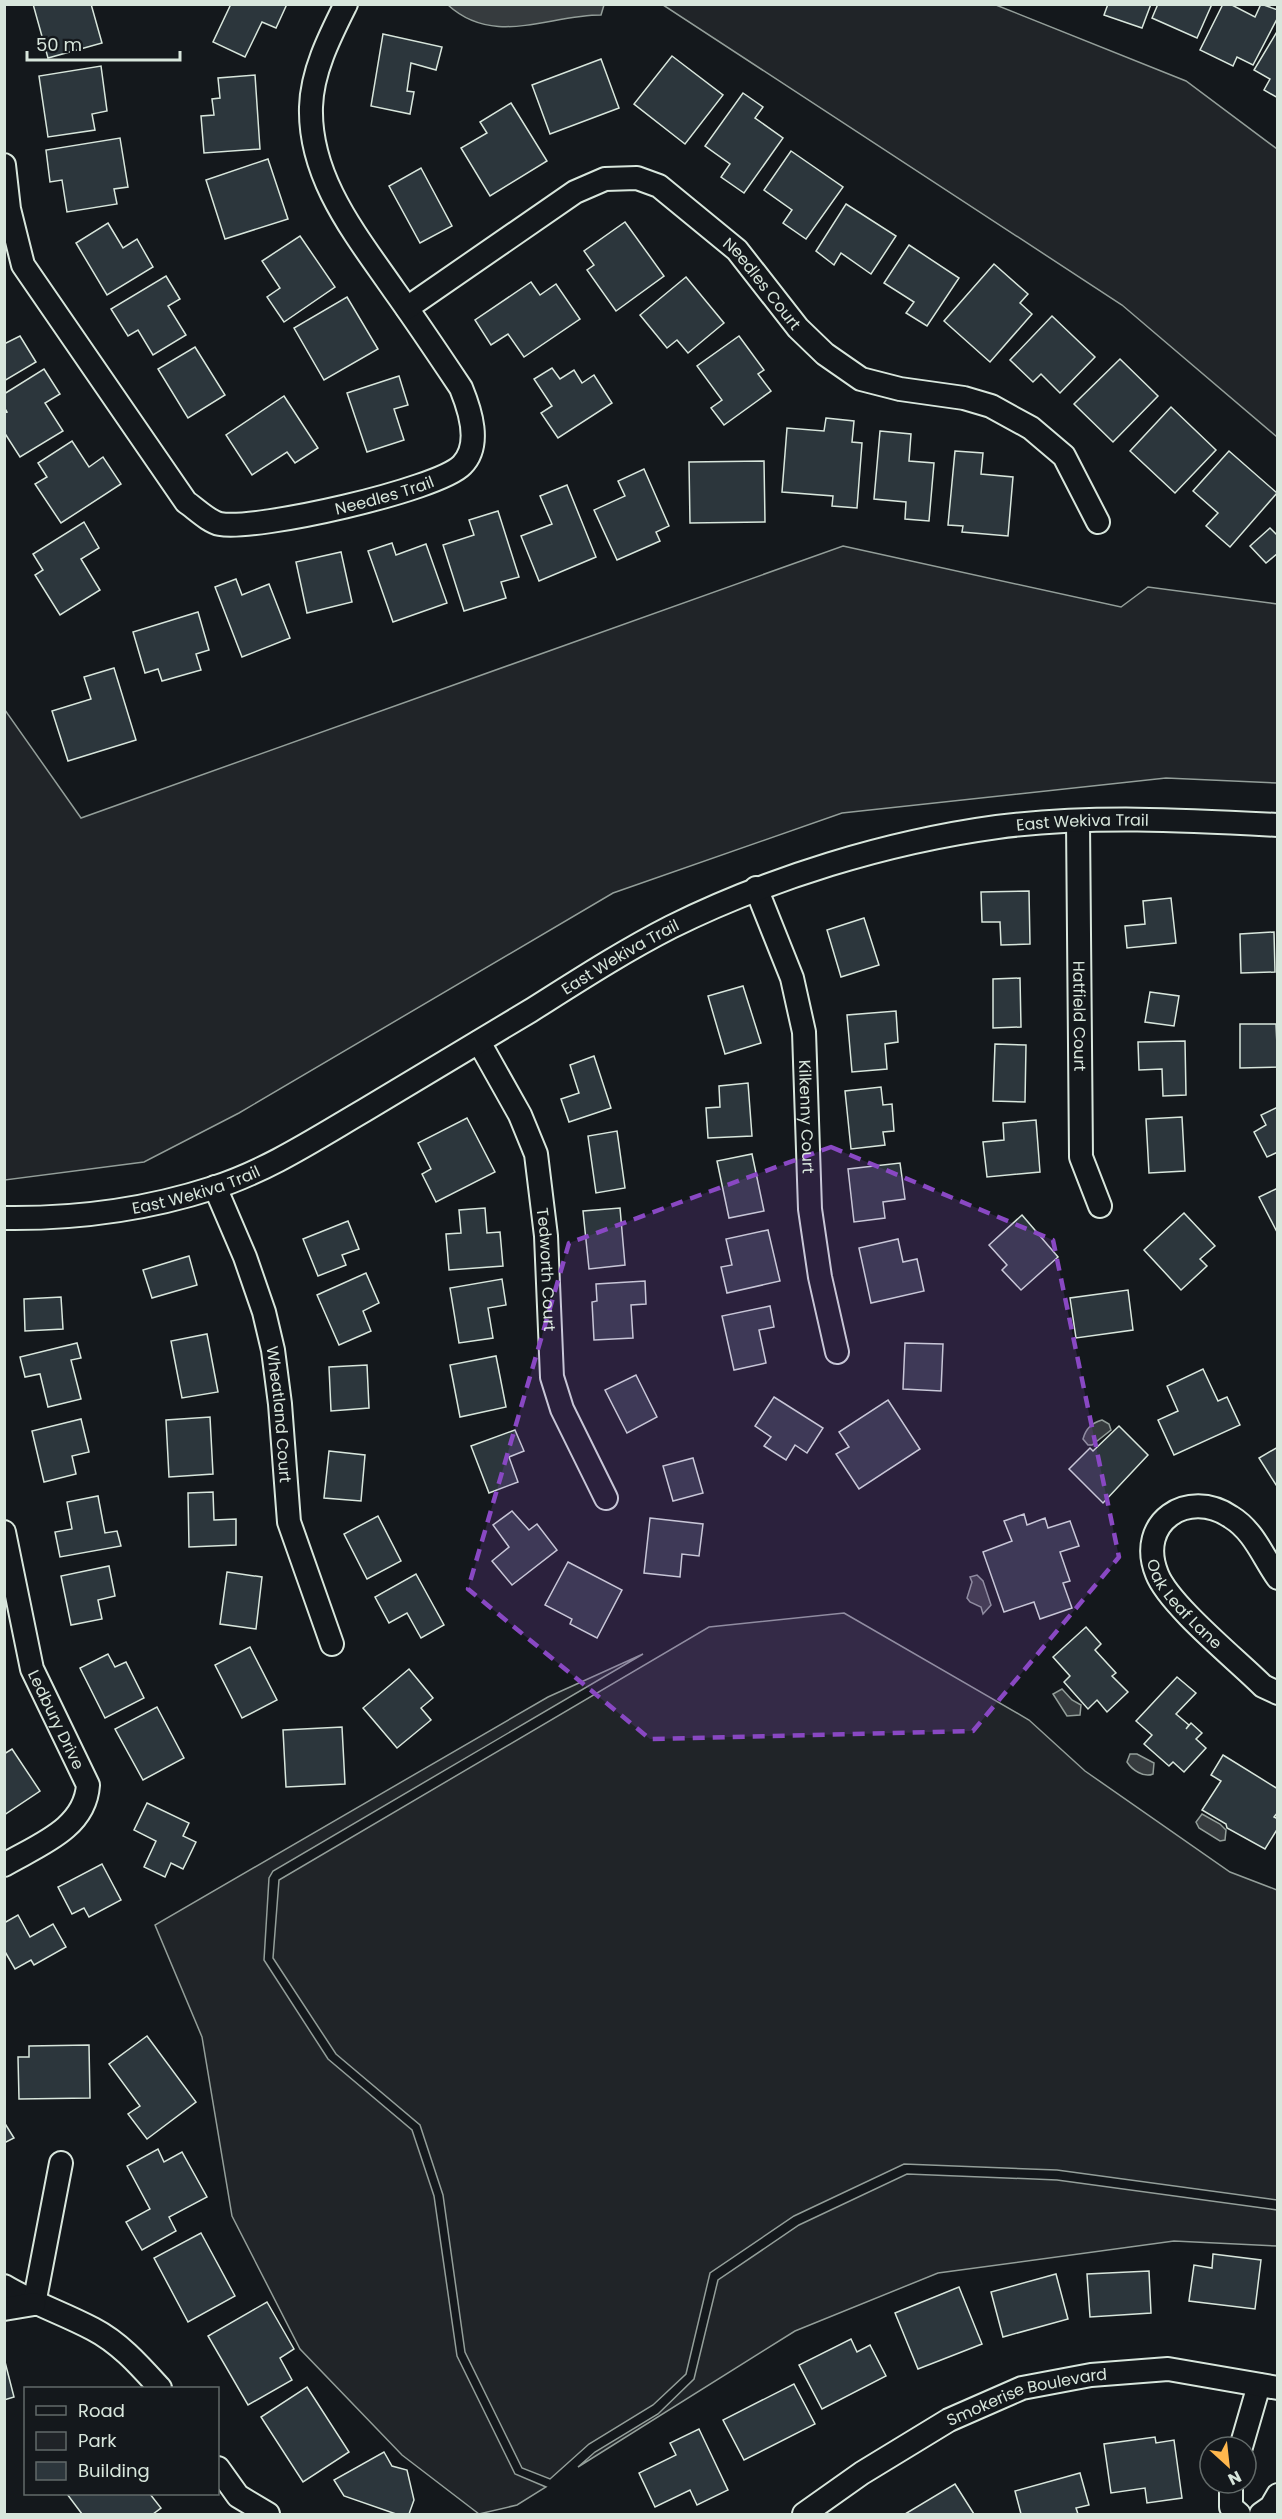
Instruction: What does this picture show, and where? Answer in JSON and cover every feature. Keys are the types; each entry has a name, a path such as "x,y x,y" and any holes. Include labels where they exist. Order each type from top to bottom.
{"street":[{"name":"Needles Trail","path":"4,165 9,209 23,265 186,502 219,525 256,523 402,492 437,481 462,465 471,449 472,416 461,388 344,218 324,177 315,144 311,107 316,75 346,4"},
{"name":"Needles Court","path":"407,308 575,192 605,179 638,178 659,186 736,250 798,328 825,354 861,379 900,389 964,398 991,406 1030,428 1064,456 1098,522"},
{"name":"East Wekiva Trail","path":"4,1218 96,1215 139,1208 215,1187 272,1163 479,1042 618,956 756,888 931,838 999,827 1138,820 1278,825"},
{"name":"Hatfield Court","path":"1078,822 1081,1156 1100,1206"},
{"name":"Kilkenny Court","path":"756,888 792,978 804,1032 810,1209 820,1277 837,1352"},
{"name":"Tedworth Court","path":"479,1042 520,1115 536,1154 546,1236 552,1377 562,1409 606,1498"},
{"name":"Wheatland Court","path":"215,1187 245,1257 264,1312 273,1350 280,1404 289,1522 332,1644"},
{"name":"Oak Leaf Lane","path":"1278,1578 1257,1543 1232,1517 1217,1509 1192,1507 1174,1511 1162,1520 1151,1543 1156,1573 1174,1600 1263,1686 1278,1693"},
{"name":"Ledbury Drive","path":"4,1532 32,1669 88,1785 87,1800 78,1818 61,1832 4,1865"},
{"path":"34,2304 61,2163"},
{"path":"4,2286 34,2304 94,2330 129,2354 159,2387"},
{"path":"4,2309 34,2304"},
{"name":"Smokerise Boulevard","path":"804,2514 862,2473 949,2420 1022,2388 1091,2374 1168,2369 1268,2386"},
{"path":"1246,2435 1268,2386"},
{"path":"219,2469 238,2496 268,2514"},
{"path":"1231,2495 1231,2507 1239,2514"},
{"path":"1261,2514 1271,2507 1278,2495"}],"highlighted area":[{"path":"831,1147 1053,1240 1119,1557 973,1731 650,1739 468,1589 569,1243"}],"green space":[{"path":"663,5 996,5 1186,81 1277,149 1277,437 1122,305"},
{"path":"843,546 1121,607 1148,587 1277,604 1277,783 1166,778 842,813 613,893 239,1113 144,1162 5,1180 5,710 81,818"},
{"path":"844,1613 1029,1720 1085,1771 1230,1872 1277,1890 1277,2200 1057,2170 904,2164 794,2216 710,2273 686,2374 653,2405 589,2444 550,2479 522,2468 465,2352 443,2195 420,2125 336,2054 273,1958 279,1880 709,1627"},
{"path":"643,1654 273,1871 269,1878 264,1960 328,2059 412,2130 434,2196 457,2356 515,2474 546,2487 517,2505 479,2514 402,2455 300,2349 232,2216 202,2037 155,1925 548,1697"},
{"path":"907,2174 1057,2180 1277,2210 1277,2246 1174,2241 938,2273 795,2331 578,2467 595,2452 658,2414 694,2379 718,2280 799,2225"}],"shaded area":[{"path":"448,5 604,5 601,15 503,27 484,24 466,17"},
{"path":"1102,1420 1109,1424 1111,1430 1092,1445 1088,1445 1083,1439 1086,1432 1092,1424"},
{"path":"977,1575 983,1581 991,1605 983,1614 981,1607 967,1598 972,1582 970,1577"},
{"path":"1062,1689 1072,1700 1081,1705 1080,1715 1067,1716 1053,1694"},
{"path":"1130,1754 1137,1754 1154,1763 1153,1774 1142,1774 1132,1768 1127,1762"},
{"path":"1202,1814 1226,1830 1225,1840 1220,1841 1199,1828 1196,1822"}],"building":[{"path":"33,4 91,4 102,43 48,58"},
{"path":"231,4 287,4 276,28 262,22 245,57 213,42"},
{"path":"1108,4 1151,4 1142,28 1104,15"},
{"path":"1158,4 1212,4 1197,38 1152,18"},
{"path":"1223,4 1230,4 1255,17 1261,4 1278,10 1278,17 1253,65 1237,57 1233,66 1200,50"},
{"path":"1278,30 1278,98 1264,90 1270,79 1254,70"},
{"path":"383,34 442,47 436,70 411,63 407,91 414,92 410,114 371,106"},
{"path":"672,56 723,95 685,144 634,104"},
{"path":"601,59 619,108 550,134 532,85"},
{"path":"101,66 107,111 92,114 95,130 48,137 39,76"},
{"path":"255,75 260,149 204,153 201,116 214,115 212,99 220,98 218,78"},
{"path":"743,93 763,107 755,118 783,138 744,193 721,177 730,164 705,146"},
{"path":"511,103 547,161 490,196 461,148 487,133 480,122"},
{"path":"120,138 128,187 114,189 117,204 67,212 62,180 50,182 46,150"},
{"path":"791,151 843,187 806,239 783,223 792,210 764,190"},
{"path":"268,159 288,219 225,239 206,180"},
{"path":"421,168 452,226 420,243 389,186"},
{"path":"846,204 896,236 871,274 841,253 834,265 816,251"},
{"path":"625,222 664,276 616,311 587,270 594,265 584,251"},
{"path":"108,223 123,248 137,239 153,267 107,295 76,243"},
{"path":"300,236 335,287 284,322 267,297 280,288 262,261"},
{"path":"909,245 959,278 927,326 906,313 914,302 884,283"},
{"path":"994,264 1028,294 1020,303 1032,314 990,362 944,321"},
{"path":"166,276 180,299 168,306 186,335 153,355 138,330 128,336 111,309"},
{"path":"686,277 724,323 688,353 677,340 667,348 640,315"},
{"path":"531,282 540,295 556,284 580,319 524,357 508,334 491,345 475,320"},
{"path":"347,297 378,349 324,380 294,328"},
{"path":"1052,316 1095,357 1060,393 1041,374 1033,382 1010,360"},
{"path":"20,336 36,362 4,381 4,344"},
{"path":"739,336 764,370 758,374 771,391 724,425 711,408 722,400 697,366"},
{"path":"195,347 225,395 188,418 158,369"},
{"path":"1120,359 1158,396 1113,442 1074,404"},
{"path":"552,368 560,379 574,370 582,383 594,375 612,403 558,438 541,413 552,406 534,379"},
{"path":"44,369 60,394 45,403 63,431 20,457 4,432 4,413 7,412 4,407 4,394"},
{"path":"399,376 408,405 394,409 404,440 367,452 347,393"},
{"path":"284,396 318,448 295,463 287,452 252,475 226,435"},
{"path":"1171,407 1216,450 1175,493 1130,451"},
{"path":"826,418 854,421 852,442 862,443 857,508 832,506 833,496 782,492 787,428 824,431"},
{"path":"880,431 911,434 909,461 934,463 929,521 905,519 906,502 874,499"},
{"path":"72,441 89,467 103,457 121,484 61,523 35,484 47,477 38,463"},
{"path":"955,451 983,453 981,474 1013,477 1008,536 962,532 963,526 948,525"},
{"path":"1229,451 1277,493 1230,547 1206,526 1218,513 1193,491"},
{"path":"764,461 765,522 690,523 689,462"},
{"path":"644,469 669,526 656,532 660,541 617,560 594,510 625,496 618,481"},
{"path":"567,485 596,557 539,581 521,536 552,524 540,496"},
{"path":"498,511 519,577 501,582 506,598 464,611 443,545 474,535 469,520"},
{"path":"84,522 99,548 81,559 100,590 60,615 35,575 43,570 33,554"},
{"path":"1270,528 1278,536 1278,553 1266,563 1250,546"},
{"path":"392,543 396,555 426,544 447,603 393,622 368,551"},
{"path":"341,552 352,602 307,613 296,562"},
{"path":"236,579 242,595 269,584 290,638 242,657 215,587"},
{"path":"198,612 209,650 196,654 201,670 162,681 158,669 145,673 133,632"},
{"path":"114,668 136,740 68,761 52,711 91,699 84,677"},
{"path":"1029,891 1030,944 1001,945 1000,922 982,922 981,892"},
{"path":"1171,898 1176,943 1127,948 1125,926 1145,924 1143,901"},
{"path":"864,918 879,965 841,977 827,930"},
{"path":"1274,932 1275,972 1241,973 1240,934"},
{"path":"1020,978 1021,1027 993,1028 993,979"},
{"path":"743,986 761,1043 725,1054 708,996"},
{"path":"1150,992 1179,996 1174,1026 1145,1022"},
{"path":"896,1011 898,1042 885,1044 887,1069 852,1072 847,1015"},
{"path":"1240,1024 1276,1024 1278,1067 1240,1068"},
{"path":"1185,1041 1186,1095 1163,1096 1162,1069 1139,1070 1138,1042"},
{"path":"995,1044 1026,1045 1025,1102 993,1101"},
{"path":"594,1056 611,1108 569,1122 561,1099 579,1093 570,1065"},
{"path":"748,1083 752,1136 708,1138 706,1108 720,1107 719,1086"},
{"path":"881,1087 883,1105 892,1104 894,1131 883,1132 885,1145 851,1149 845,1091"},
{"path":"1278,1107 1278,1152 1267,1157 1254,1132 1266,1125 1261,1115"},
{"path":"1182,1117 1185,1171 1149,1173 1146,1119"},
{"path":"467,1118 495,1172 436,1202 422,1174 431,1169 418,1143"},
{"path":"1036,1120 1040,1172 987,1177 983,1142 1004,1140 1003,1123"},
{"path":"617,1131 625,1188 596,1193 588,1136"},
{"path":"752,1154 764,1211 729,1218 717,1161"},
{"path":"900,1163 905,1199 883,1202 885,1218 854,1222 848,1169"},
{"path":"1278,1188 1278,1234 1259,1197"},
{"path":"485,1208 487,1233 500,1232 503,1266 449,1270 446,1234 461,1233 459,1210"},
{"path":"620,1208 625,1265 589,1269 583,1211"},
{"path":"1184,1213 1215,1246 1200,1259 1207,1266 1181,1290 1144,1250"},
{"path":"1022,1215 1058,1257 1021,1290 1002,1270 1007,1265 989,1245"},
{"path":"348,1221 359,1249 342,1255 346,1265 318,1276 303,1239"},
{"path":"768,1230 780,1281 727,1293 721,1267 732,1265 726,1239"},
{"path":"898,1239 903,1262 917,1259 924,1291 871,1303 859,1248"},
{"path":"189,1256 197,1285 152,1298 143,1270"},
{"path":"366,1273 379,1303 363,1311 371,1331 339,1345 317,1295"},
{"path":"502,1279 506,1305 488,1308 493,1338 459,1343 450,1288"},
{"path":"645,1281 646,1304 631,1305 633,1338 594,1340 592,1302 597,1301 596,1284"},
{"path":"1128,1290 1133,1330 1076,1338 1070,1298"},
{"path":"61,1297 63,1329 25,1331 24,1299"},
{"path":"770,1306 774,1327 759,1330 766,1363 734,1370 722,1316"},
{"path":"207,1334 218,1392 182,1398 171,1341"},
{"path":"77,1343 81,1358 71,1360 81,1399 48,1407 40,1374 25,1377 20,1357"},
{"path":"905,1343 943,1344 941,1391 903,1389"},
{"path":"496,1356 506,1407 460,1417 450,1365"},
{"path":"367,1365 369,1408 331,1411 329,1367"},
{"path":"1203,1369 1218,1401 1227,1397 1240,1425 1174,1455 1158,1420 1178,1411 1167,1386"},
{"path":"636,1375 657,1417 627,1433 605,1390"},
{"path":"774,1397 823,1428 807,1453 795,1445 786,1460 764,1446 771,1437 755,1426"},
{"path":"888,1400 920,1449 859,1489 836,1454 849,1447 839,1432"},
{"path":"210,1417 213,1474 169,1477 166,1420"},
{"path":"81,1419 89,1452 72,1456 76,1474 44,1482 32,1431"},
{"path":"1119,1426 1148,1455 1103,1503 1069,1469 1090,1448 1093,1451"},
{"path":"515,1430 524,1451 509,1457 518,1482 489,1493 471,1446"},
{"path":"1278,1447 1278,1488 1259,1458"},
{"path":"329,1451 365,1455 361,1501 324,1498"},
{"path":"693,1458 703,1493 673,1501 663,1466"},
{"path":"213,1492 214,1520 236,1519 236,1545 189,1547 188,1493"},
{"path":"98,1496 105,1533 117,1531 121,1546 60,1557 55,1532 72,1529 67,1502"},
{"path":"512,1511 529,1530 537,1524 557,1550 512,1585 492,1561 509,1547 493,1525"},
{"path":"1024,1514 1027,1525 1045,1518 1048,1528 1070,1521 1079,1546 1060,1552 1070,1581 1063,1583 1072,1608 1040,1619 1034,1602 1004,1612 983,1552 1012,1541 1004,1521"},
{"path":"378,1516 401,1561 367,1579 344,1534"},
{"path":"650,1518 703,1524 699,1556 682,1554 680,1577 644,1573"},
{"path":"568,1562 622,1590 597,1638 570,1624 572,1619 545,1605"},
{"path":"109,1566 115,1596 98,1600 102,1619 71,1625 61,1576"},
{"path":"227,1572 262,1577 256,1629 220,1624"},
{"path":"416,1574 444,1625 421,1638 407,1613 389,1623 375,1597"},
{"path":"1086,1627 1101,1644 1095,1650 1116,1673 1112,1676 1128,1692 1107,1712 1097,1700 1088,1709 1064,1682 1070,1676 1053,1657"},
{"path":"250,1647 277,1700 242,1718 215,1665"},
{"path":"108,1654 115,1667 126,1662 144,1698 105,1718 80,1668"},
{"path":"409,1669 433,1698 421,1708 431,1720 397,1748 363,1708"},
{"path":"1177,1677 1196,1693 1176,1714 1189,1725 1186,1729 1191,1723 1202,1733 1196,1739 1206,1748 1184,1772 1173,1762 1169,1766 1144,1744 1152,1735 1136,1721"},
{"path":"157,1707 184,1758 143,1780 115,1729"},
{"path":"342,1727 345,1784 286,1787 283,1730"},
{"path":"12,1749 40,1791 4,1815 4,1754"},
{"path":"1223,1755 1278,1789 1278,1812 1274,1817 1278,1819 1278,1828 1265,1849 1227,1828 1226,1824 1202,1810 1221,1781 1211,1775"},
{"path":"147,1803 189,1823 183,1836 196,1842 183,1869 171,1863 165,1877 144,1867 156,1841 134,1830"},
{"path":"102,1864 121,1900 89,1917 84,1908 72,1914 58,1887"},
{"path":"18,1915 30,1937 53,1924 66,1947 34,1965 31,1960 15,1969 4,1950 4,1923"},
{"path":"147,2036 196,2102 147,2139 128,2114 140,2106 109,2064"},
{"path":"89,2045 90,2098 19,2099 18,2057 29,2057 29,2046"},
{"path":"4,2122 14,2138 4,2143"},
{"path":"158,2149 164,2162 182,2152 207,2197 169,2217 176,2231 142,2250 126,2222 150,2209 127,2166"},
{"path":"201,2233 235,2296 188,2322 154,2258"},
{"path":"1213,2254 1261,2260 1255,2309 1189,2301 1194,2265 1212,2268"},
{"path":"1149,2271 1151,2313 1090,2317 1087,2274"},
{"path":"1056,2274 1068,2319 1003,2337 991,2292"},
{"path":"959,2287 982,2344 918,2369 895,2313"},
{"path":"267,2302 294,2349 280,2358 292,2380 248,2405 208,2336"},
{"path":"851,2339 857,2352 870,2345 886,2376 822,2409 799,2365"},
{"path":"4,2358 14,2397 4,2400"},
{"path":"794,2384 815,2424 744,2460 723,2420"},
{"path":"307,2387 349,2452 303,2482 261,2417"},
{"path":"699,2429 728,2490 697,2505 690,2490 655,2507 639,2473 676,2455 670,2443"},
{"path":"1155,2437 1156,2443 1174,2440 1182,2498 1147,2503 1145,2488 1111,2493 1104,2444"},
{"path":"384,2452 392,2466 407,2470 414,2500 409,2514 396,2514 344,2496 334,2480"},
{"path":"1080,2473 1089,2505 1076,2508 1078,2514 1021,2514 1015,2491"},
{"path":"955,2484 974,2514 905,2514"},
{"path":"68,2495 151,2495 161,2508 153,2514 82,2514"}]}
